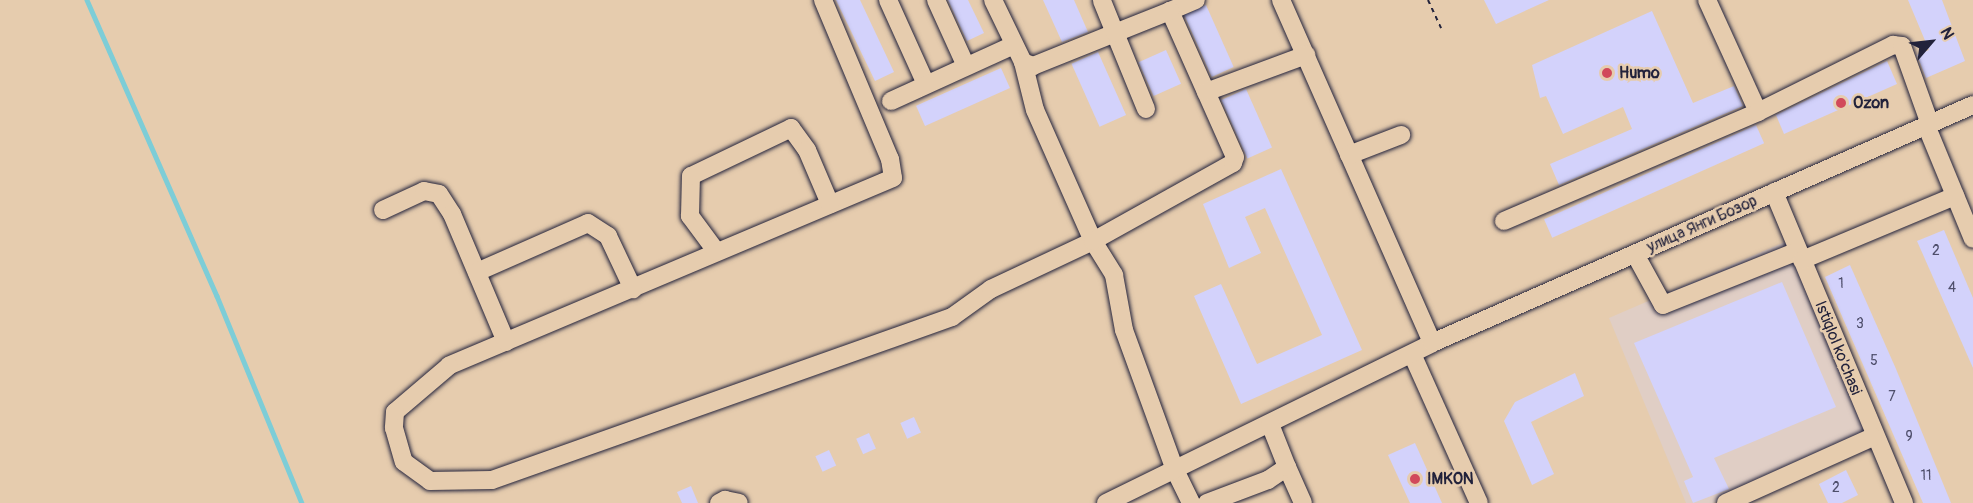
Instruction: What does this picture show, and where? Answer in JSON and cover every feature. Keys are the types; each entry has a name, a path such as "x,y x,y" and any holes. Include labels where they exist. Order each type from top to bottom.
{"street":[{"path":"823,0 890,159 893,178 880,187 830,204 716,251 633,289 449,366 395,412 394,428 404,462 430,481 492,480 952,316 991,289 1093,241 1233,163 1235,157 1170,10"},
{"path":"888,0 926,84"},
{"path":"936,0 966,66"},
{"path":"993,0 1023,62 1035,110 1093,241 1114,275 1124,330 1175,470 1191,503"},
{"path":"1102,0 1146,108"},
{"path":"1023,62 1033,66 1196,0"},
{"path":"1281,0 1432,343"},
{"path":"1707,0 1758,112"},
{"path":"891,100 1014,45"},
{"path":"1504,221 1758,112 1893,45 1902,46 1928,124 1973,239"},
{"path":"1206,92 1306,55"},
{"name":"улица Янги Бозор","path":"1106,503 1432,343 1973,105"},
{"path":"716,251 690,216 691,176 791,128 807,150 830,204"},
{"path":"1349,155 1401,135"},
{"path":"383,210 424,192 440,194 477,272 506,342"},
{"name":"Istiqlol ko'chasi","path":"1774,192 1873,436 1904,503"},
{"path":"1635,254 1663,305 1955,196"},
{"path":"477,272 588,223 608,236 633,289"},
{"path":"1413,354 1479,503"},
{"path":"1270,424 1303,503"},
{"path":"1726,503 1873,436"},
{"path":"1207,503 1269,480 1287,467"},
{"path":"718,503 739,503"}],"path":[{"path":"1428,0 1440,28"}],"shaded area":[{"path":"1787,241 1867,435 1713,503 1686,503 1609,318"}],"building":[{"path":"836,0 860,0 894,72 875,81"},
{"path":"948,0 968,0 984,33 967,41"},
{"path":"1043,0 1074,0 1088,32 1062,42"},
{"path":"1484,0 1549,0 1496,24"},
{"path":"1908,0 1942,0 1965,61 1926,78 1917,55 1929,50"},
{"path":"1206,5 1234,67 1212,77 1184,15"},
{"name":"Humo","path":"1652,11 1693,103 1734,86 1743,106 1559,185 1550,164 1632,129 1623,107 1563,134 1546,96 1540,98 1532,65"},
{"path":"1166,50 1181,84 1154,96 1139,62"},
{"path":"1098,52 1126,115 1100,127 1072,64"},
{"path":"1887,61 1897,84 1784,134 1776,115"},
{"path":"1001,68 1010,88 925,126 916,106"},
{"path":"1246,89 1272,147 1247,158 1221,100"},
{"path":"1756,125 1764,143 1552,238 1544,219"},
{"path":"1281,169 1362,350 1241,404 1194,296 1221,284 1257,364 1322,335 1265,208 1245,217 1261,253 1229,268 1203,204"},
{"path":"1944,230 1973,298 1973,368 1917,241"},
{"path":"1850,265 1951,503 1923,503 1825,277"},
{"path":"1782,282 1836,407 1714,458 1729,489 1693,503 1684,481 1693,477 1634,343"},
{"path":"1575,373 1584,396 1531,422 1554,474 1532,485 1504,421 1515,402"},
{"path":"914,417 921,433 907,439 900,423"},
{"path":"869,433 876,449 863,454 856,439"},
{"name":"IMKON","path":"1415,443 1442,503 1410,503 1388,455"},
{"path":"829,450 836,465 823,472 815,456"},
{"path":"1846,470 1858,495 1842,503 1828,503 1819,484"},
{"path":"691,486 698,503 682,503 677,492"}],"waterway":[{"path":"87,0 217,296 302,503"}],"place":[{"name":"Humo","path":"1607,73"},
{"name":"Ozon","path":"1841,103"},
{"name":"IMKON","path":"1415,479"}]}
